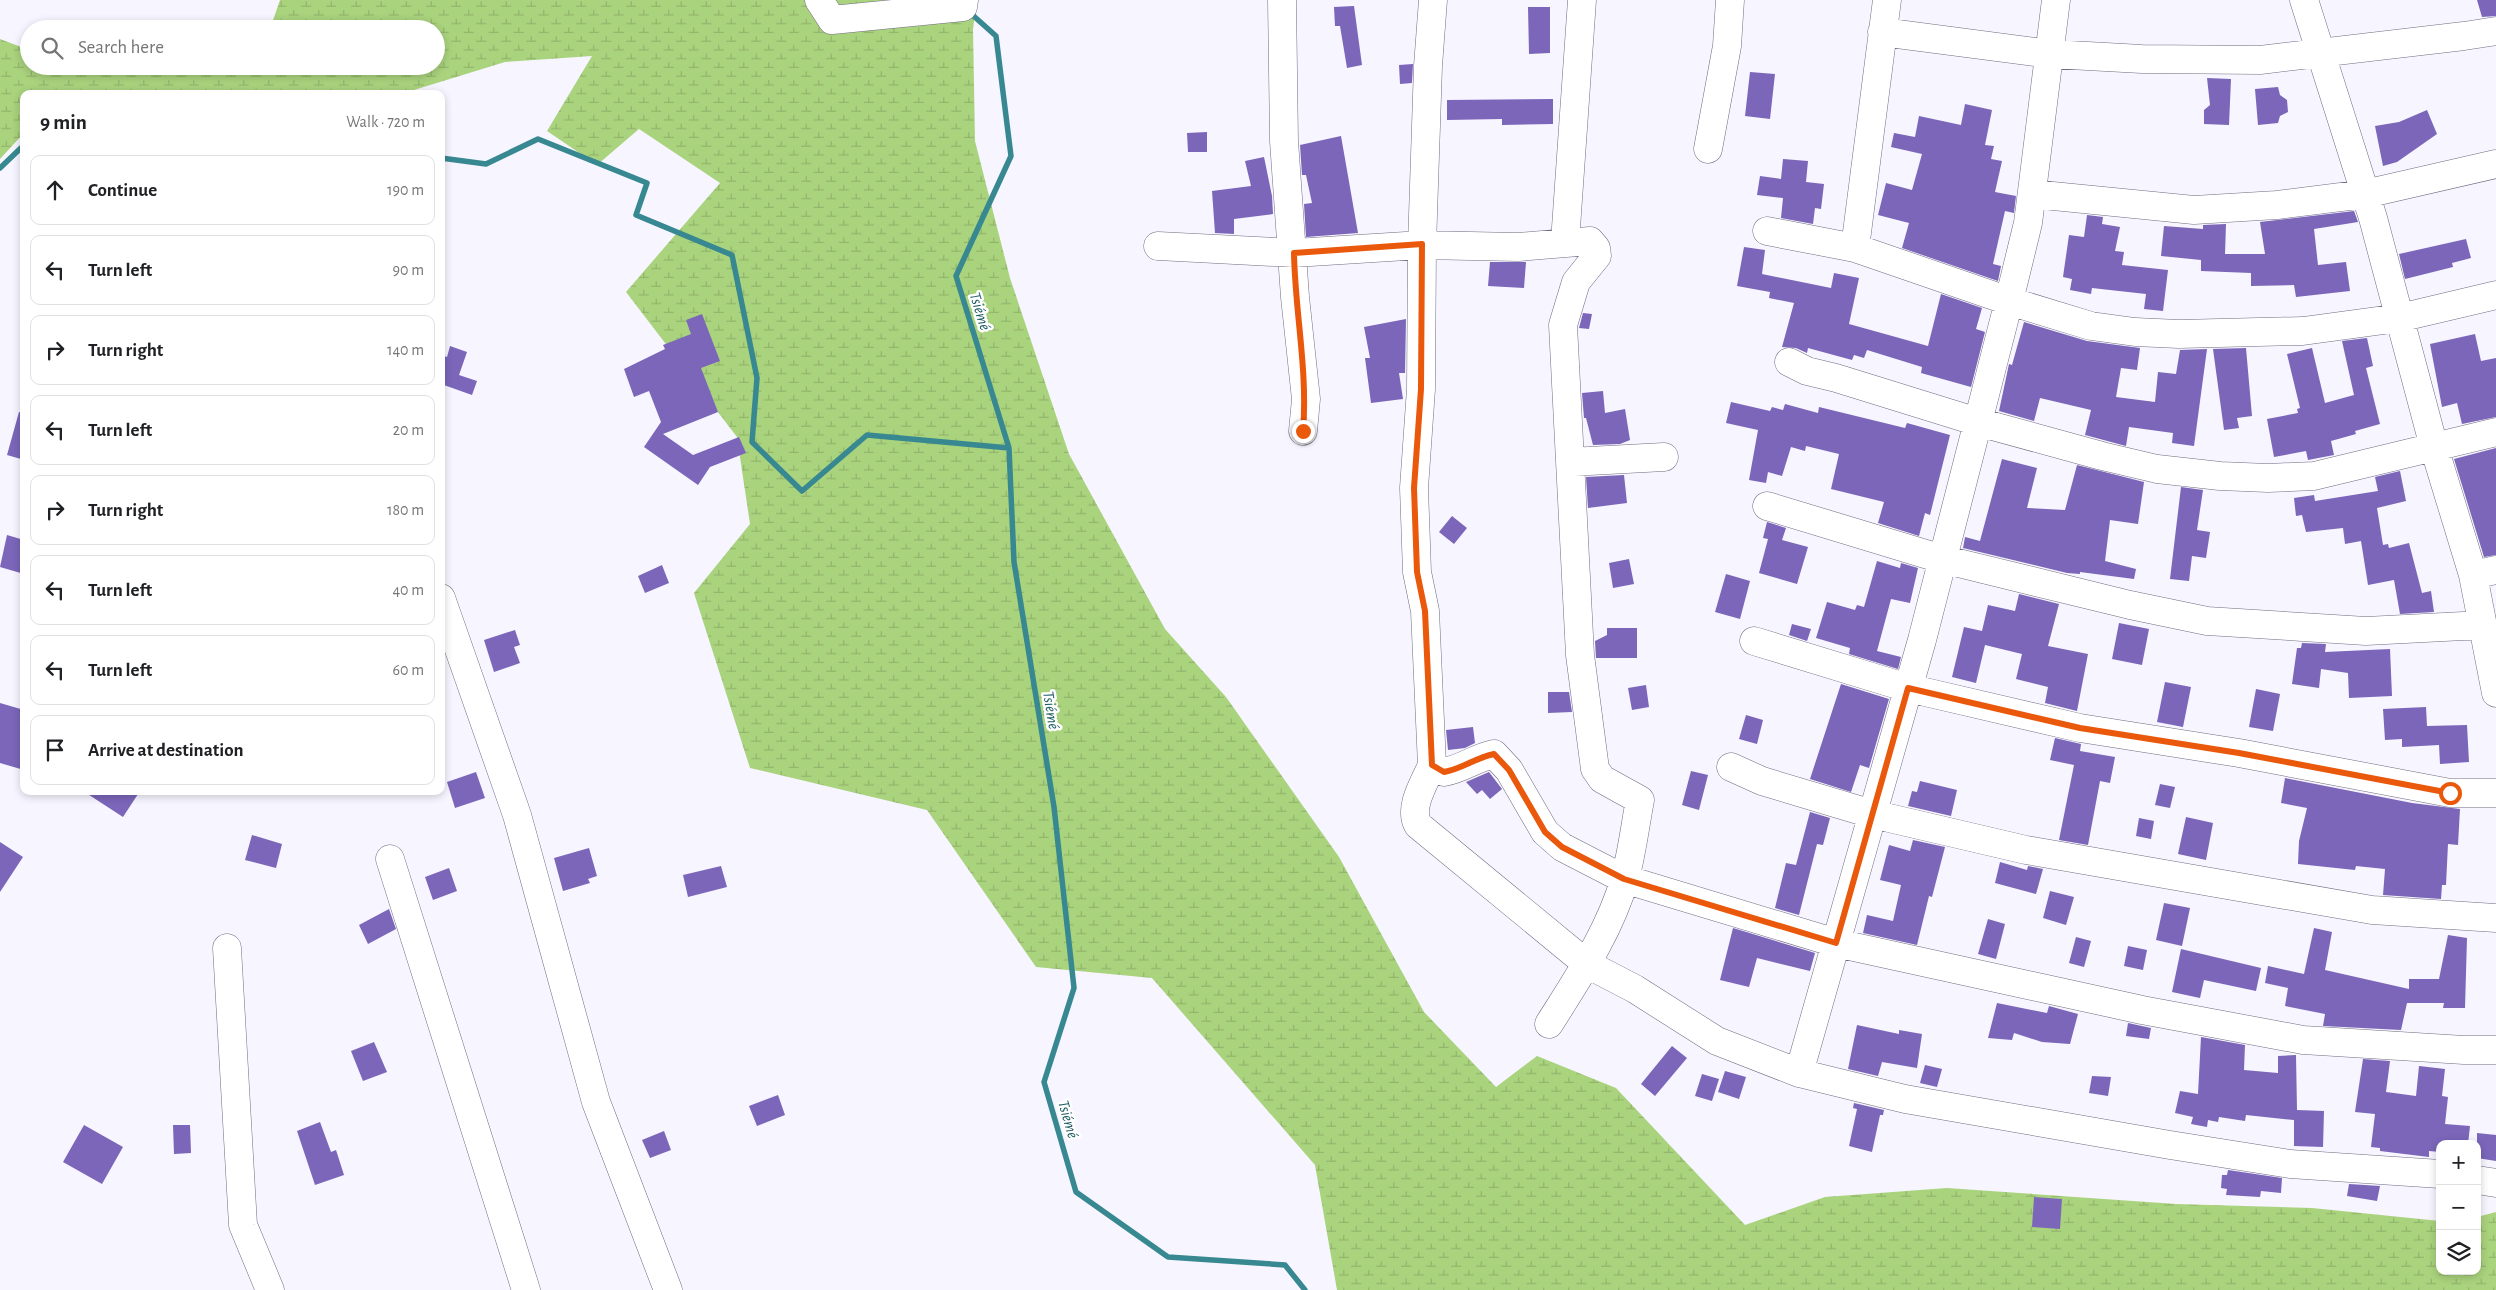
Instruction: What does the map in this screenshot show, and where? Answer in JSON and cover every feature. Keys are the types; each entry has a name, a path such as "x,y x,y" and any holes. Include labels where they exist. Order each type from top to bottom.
{"street":[{"path":"819,0 832,20 963,7 964,0"},
{"path":"1282,0 1284,142 1294,253 1295,297 1306,399 1303,431"},
{"path":"1433,0 1428,66 1422,244 1422,361 1414,488 1417,572 1425,611 1432,765 1414,808 1414,817 1418,825 1587,964 1635,989 1717,1041 1799,1073 1905,1099 2290,1164 2436,1174"},
{"path":"1565,242 1582,0"},
{"path":"1708,149 1727,46 1730,0"},
{"path":"1855,248 1887,0"},
{"path":"1799,1073 1908,688 2028,223 2051,54 2056,0"},
{"path":"2304,0 2365,194 2434,447 2485,572 2483,625 2496,693"},
{"path":"1882,32 2051,54 2142,59 2260,60 2496,30"},
{"path":"2032,194 2194,210 2277,204 2365,194 2496,164"},
{"path":"1768,231 1855,248 2009,302 2091,326 2135,332 2179,334 2303,331 2399,318 2496,295"},
{"path":"1158,246 1294,253 1422,244 1518,247 1590,241 1596,248 1598,256 1576,282 1563,325 1580,655 1595,769 1602,779 1640,800 1624,879 1587,964 1549,1024"},
{"path":"1789,362 1807,371 1836,378 1978,422 2157,469 2220,476 2268,478 2314,476 2496,432"},
{"path":"1570,462 1664,457"},
{"path":"1767,506 1942,559 2130,605 2207,621 2366,631 2483,625"},
{"path":"445,610 516,814 596,1102 668,1290"},
{"path":"1754,641 1908,688 2080,728 2239,753 2450,793 2496,793"},
{"path":"1432,765 1444,772 1459,769 1478,757 1494,754 1509,770 1545,832 1562,847 1624,879 1836,943 2142,1010 2303,1040 2464,1050 2496,1050"},
{"path":"1731,767 1762,781 1872,814 2026,850 2372,910 2496,918"},
{"path":"390,859 526,1290"},
{"path":"227,948 243,1224 270,1290"},
{"path":"2481,1181 2496,1184"}],"green space":[{"path":"280,0 977,0 973,29 975,141 1010,278 1069,454 1165,629 1226,697 1339,857 1424,1012 1496,1087 1537,1056 1616,1088 1745,1225 1825,1197 1947,1188 2176,1204 2312,1208 2436,1221 2436,1275 2481,1275 2481,1216 2496,1212 2496,1290 1337,1290 1315,1165 1152,978 1036,967 927,810 750,768 694,593 750,524 737,437 626,292 720,183 639,129 597,165 547,131 592,56 505,62 414,90 20,90 20,137 0,159 0,39 20,47 20,75 445,75 445,20 273,20"}],"building":[{"path":"2477,0 2496,0 2496,16 2482,17"},
{"path":"1354,6 1362,65 1347,68 1340,26 1335,26 1334,7"},
{"path":"1528,7 1550,7 1550,53 1529,54"},
{"path":"1413,64 1412,83 1400,84 1399,65"},
{"path":"1750,72 1775,74 1770,119 1745,116"},
{"path":"2207,78 2231,79 2229,125 2204,124 2204,110 2210,105"},
{"path":"2278,87 2280,95 2287,100 2288,112 2280,116 2278,123 2258,125 2255,89"},
{"path":"1553,99 1553,124 1502,125 1502,119 1447,120 1447,100"},
{"path":"1965,104 1992,110 1985,145 1994,146 1991,159 2002,161 1995,192 2016,196 2014,213 2005,211 1993,264 2001,266 1998,281 1902,248 1909,223 1878,215 1886,183 1912,190 1922,154 1891,147 1894,133 1915,137 1919,116 1961,125"},
{"path":"2427,110 2437,134 2397,162 2383,166 2375,126 2399,122"},
{"path":"1207,132 1207,152 1188,152 1187,133"},
{"path":"1341,136 1358,233 1306,237 1304,204 1312,203 1306,175 1302,175 1300,145"},
{"path":"1264,157 1272,196 1273,214 1234,219 1234,234 1215,233 1212,191 1251,186 1245,161"},
{"path":"1783,159 1808,161 1806,182 1824,184 1821,209 1815,208 1813,224 1781,218 1783,198 1757,195 1760,176 1781,179"},
{"path":"2354,211 2358,222 2314,229 2318,265 2346,262 2350,291 2296,297 2294,285 2251,286 2251,273 2201,271 2201,260 2161,256 2164,226 2203,229 2203,225 2226,224 2225,254 2265,254 2260,222"},
{"path":"2087,215 2103,217 2102,224 2120,227 2115,251 2124,252 2122,265 2168,270 2163,311 2144,309 2146,294 2092,288 2091,294 2070,290 2072,279 2063,277 2069,235 2084,237"},
{"path":"2466,239 2471,258 2452,263 2453,267 2405,279 2399,254"},
{"path":"1744,247 1765,250 1762,274 1831,288 1834,273 1859,278 1849,324 1928,346 1941,294 1982,308 1976,329 1985,332 1971,387 1921,373 1922,367 1867,350 1864,358 1854,355 1852,360 1808,348 1807,353 1796,348 1782,347 1794,303 1769,298 1770,292 1737,286"},
{"path":"1490,262 1526,262 1524,288 1488,286"},
{"path":"1583,313 1592,314 1589,329 1579,328"},
{"path":"702,314 720,361 701,368 718,412 663,434 693,455 739,437 746,453 710,467 698,485 644,447 661,422 649,391 634,397 624,369 665,349 663,345 691,334 686,320"},
{"path":"1406,319 1405,373 1399,373 1403,399 1371,403 1365,358 1370,358 1364,327"},
{"path":"2024,322 2087,341 2140,348 2137,370 2121,368 2116,397 2155,402 2158,372 2176,374 2180,350 2207,349 2194,446 2172,443 2173,433 2129,427 2126,446 2085,435 2091,410 2040,398 2034,421 1999,411 2009,364 2012,365"},
{"path":"2475,334 2481,361 2496,358 2496,417 2462,424 2457,403 2442,407 2430,344"},
{"path":"2367,338 2373,366 2366,368 2380,424 2355,431 2356,434 2331,441 2334,455 2308,460 2306,451 2274,457 2267,419 2298,413 2297,409 2300,408 2287,354 2312,348 2325,403 2354,395 2342,341"},
{"path":"450,346 467,352 459,375 477,381 472,395 445,385 445,356 447,357"},
{"path":"2246,348 2252,416 2237,418 2239,428 2224,430 2213,349"},
{"path":"1603,391 1605,413 1625,409 1630,440 1620,444 1593,445 1586,418 1584,418 1582,393"},
{"path":"1731,402 1770,411 1772,407 1783,410 1785,404 1818,413 1819,407 1905,428 1907,423 1950,435 1930,515 1925,513 1919,536 1878,523 1884,502 1831,489 1839,454 1806,446 1805,451 1791,447 1782,476 1768,472 1766,483 1749,480 1758,430 1726,423"},
{"path":"19,412 20,412 20,459 7,455"},
{"path":"2496,448 2496,555 2484,557 2454,459"},
{"path":"2002,459 2037,468 2027,508 2065,510 2077,465 2144,482 2138,524 2110,520 2105,561 2136,569 2134,579 2080,572 2080,574 2067,573 1963,548 1965,537 1980,541"},
{"path":"2400,471 2406,501 2377,508 2383,545 2388,544 2389,548 2409,543 2422,593 2431,591 2434,612 2400,614 2394,580 2368,585 2361,541 2345,544 2343,528 2306,532 2302,515 2296,516 2294,498 2314,495 2315,501 2378,491 2375,477"},
{"path":"1624,475 1627,503 1588,508 1586,477"},
{"path":"2181,487 2203,490 2197,530 2210,532 2206,558 2192,556 2189,581 2170,579"},
{"path":"1452,516 1467,528 1454,544 1439,532"},
{"path":"1767,522 1786,528 1782,540 1808,547 1797,584 1759,573 1768,539 1763,538"},
{"path":"7,535 20,539 20,573 0,567"},
{"path":"1629,559 1634,584 1613,588 1609,563"},
{"path":"1877,561 1900,568 1901,563 1918,568 1910,603 1891,599 1877,651 1901,657 1898,669 1849,654 1850,648 1816,638 1827,602 1855,610 1857,605 1864,607"},
{"path":"662,565 669,583 645,593 638,576"},
{"path":"1726,574 1750,581 1740,619 1715,612"},
{"path":"2019,594 2059,604 2048,646 2088,654 2077,711 2045,703 2048,687 2016,679 2022,654 1985,645 1976,683 1952,677 1964,627 1982,631 1988,605 2015,611"},
{"path":"2119,623 2149,629 2142,665 2112,659"},
{"path":"1792,624 1811,629 1807,641 1789,635"},
{"path":"1607,628 1637,628 1637,658 1596,658 1595,641 1607,635"},
{"path":"515,630 520,645 514,647 520,663 494,672 484,640"},
{"path":"2302,643 2326,644 2325,652 2390,649 2392,696 2349,698 2348,673 2321,669 2319,688 2292,684 2297,648 2301,648"},
{"path":"2165,682 2191,687 2183,727 2157,722"},
{"path":"1841,684 1889,699 1869,768 1860,765 1851,792 1810,779"},
{"path":"1646,685 1649,707 1632,710 1628,688"},
{"path":"2256,689 2280,694 2273,731 2249,727"},
{"path":"1548,692 1569,692 1572,712 1548,713"},
{"path":"0,703 20,709 20,769 0,763"},
{"path":"2426,707 2427,726 2467,725 2469,762 2440,764 2439,745 2402,747 2402,739 2385,740 2383,709"},
{"path":"1746,715 1763,720 1757,744 1739,739"},
{"path":"1473,727 1475,743 1465,748 1448,750 1446,730"},
{"path":"2055,738 2081,744 2080,751 2115,757 2110,783 2100,781 2088,845 2059,840 2074,765 2050,760"},
{"path":"1691,771 1708,775 1699,810 1682,805"},
{"path":"476,772 485,798 455,808 447,782"},
{"path":"1489,772 1502,789 1490,799 1482,790 1477,794 1466,782"},
{"path":"2285,778 2412,803 2460,809 2458,845 2448,844 2446,885 2442,885 2441,899 2383,895 2385,869 2356,866 2355,870 2298,864 2299,841 2307,808 2281,803"},
{"path":"1920,781 1957,790 1951,816 1908,806 1912,791 1917,792"},
{"path":"2160,784 2175,787 2170,808 2155,805"},
{"path":"89,795 137,795 123,817"},
{"path":"1810,812 1830,818 1823,845 1817,844 1799,915 1775,908 1786,863 1796,865"},
{"path":"2186,817 2213,823 2206,860 2178,854"},
{"path":"2139,818 2154,821 2151,839 2136,836"},
{"path":"252,835 282,844 276,868 245,860"},
{"path":"1913,840 1945,847 1932,897 1929,896 1917,945 1863,933 1867,915 1893,921 1901,885 1880,880 1889,845 1910,851"},
{"path":"0,842 23,857 0,892"},
{"path":"589,848 597,876 588,879 590,883 563,891 554,858"},
{"path":"2000,862 2027,870 2028,866 2043,869 2036,894 1995,883"},
{"path":"721,866 727,887 688,897 683,875"},
{"path":"449,868 457,891 433,900 425,877"},
{"path":"2050,891 2074,897 2066,925 2043,918"},
{"path":"2164,903 2190,908 2182,946 2156,940"},
{"path":"389,909 396,929 368,944 359,925"},
{"path":"1988,919 2005,924 1996,959 1978,954"},
{"path":"1733,928 1815,953 1810,971 1757,958 1749,987 1720,980"},
{"path":"2314,928 2332,932 2325,970 2409,989 2409,979 2439,979 2448,935 2467,938 2465,1008 2443,1008 2444,1003 2407,1003 2401,1030 2323,1026 2325,1014 2285,1006 2288,988 2265,983 2268,966 2304,974"},
{"path":"2076,937 2091,941 2084,967 2069,963"},
{"path":"2128,946 2147,950 2143,970 2124,966"},
{"path":"2181,949 2261,968 2256,991 2204,980 2200,998 2172,992"},
{"path":"1997,1003 2047,1013 2049,1006 2078,1014 2070,1044 2042,1042 2014,1033 2012,1040 1988,1038"},
{"path":"2128,1023 2151,1028 2149,1039 2126,1036"},
{"path":"1857,1025 1899,1034 1899,1030 1922,1034 1917,1068 1882,1062 1878,1076 1848,1069"},
{"path":"2201,1037 2245,1045 2244,1070 2278,1073 2278,1056 2296,1055 2297,1110 2324,1111 2323,1147 2294,1146 2294,1120 2246,1115 2245,1121 2219,1117 2218,1122 2208,1120 2207,1127 2191,1124 2193,1117 2175,1113 2180,1091 2198,1094"},
{"path":"374,1042 387,1072 363,1081 351,1051"},
{"path":"1672,1046 1687,1058 1655,1096 1641,1084"},
{"path":"2363,1059 2390,1061 2386,1092 2416,1096 2419,1066 2445,1069 2442,1096 2448,1097 2445,1124 2470,1126 2468,1140 2436,1140 2436,1152 2429,1151 2429,1157 2380,1151 2380,1148 2371,1147 2375,1114 2355,1112"},
{"path":"1925,1065 1942,1069 1937,1087 1920,1083"},
{"path":"1725,1071 1746,1077 1739,1099 1718,1092"},
{"path":"1702,1074 1719,1079 1712,1101 1695,1096"},
{"path":"2092,1076 2111,1077 2108,1096 2089,1093"},
{"path":"778,1095 785,1115 757,1126 749,1106"},
{"path":"1854,1103 1884,1110 1883,1115 1880,1115 1872,1152 1849,1146 1857,1109 1853,1108"},
{"path":"320,1122 331,1152 336,1150 344,1175 315,1185 297,1131"},
{"path":"84,1125 123,1147 102,1184 63,1162"},
{"path":"173,1125 190,1125 191,1153 174,1154"},
{"path":"664,1131 671,1150 650,1158 642,1140"},
{"path":"2477,1133 2496,1135 2496,1161 2481,1159 2481,1140 2477,1140"},
{"path":"2228,1170 2282,1178 2281,1193 2261,1191 2260,1197 2226,1195 2227,1189 2221,1188 2222,1175 2227,1175"},
{"path":"2349,1184 2380,1186 2377,1201 2347,1196"},
{"path":"2034,1197 2062,1199 2060,1229 2032,1227"}],"waterway":[{"name":"Tsiémé","path":"968,11 996,36 1011,156 956,276 1009,448 1014,562 1054,807 1074,988 1044,1082 1076,1192 1168,1257 1285,1265 1305,1290"},
{"path":"445,159 486,164 538,139 647,183 636,215 732,255 757,378 752,442 802,491 867,435 1009,448"},
{"path":"0,168 20,149"}],"route":[{"path":"1303,431 1306,399 1295,297 1294,253 1422,244 1421,389 1414,488 1417,572 1425,611 1432,765 1444,772 1459,769 1478,757 1494,754 1509,770 1545,832 1562,847 1624,879 1836,943 1908,688 2080,728 2239,753 2450,793"}]}
